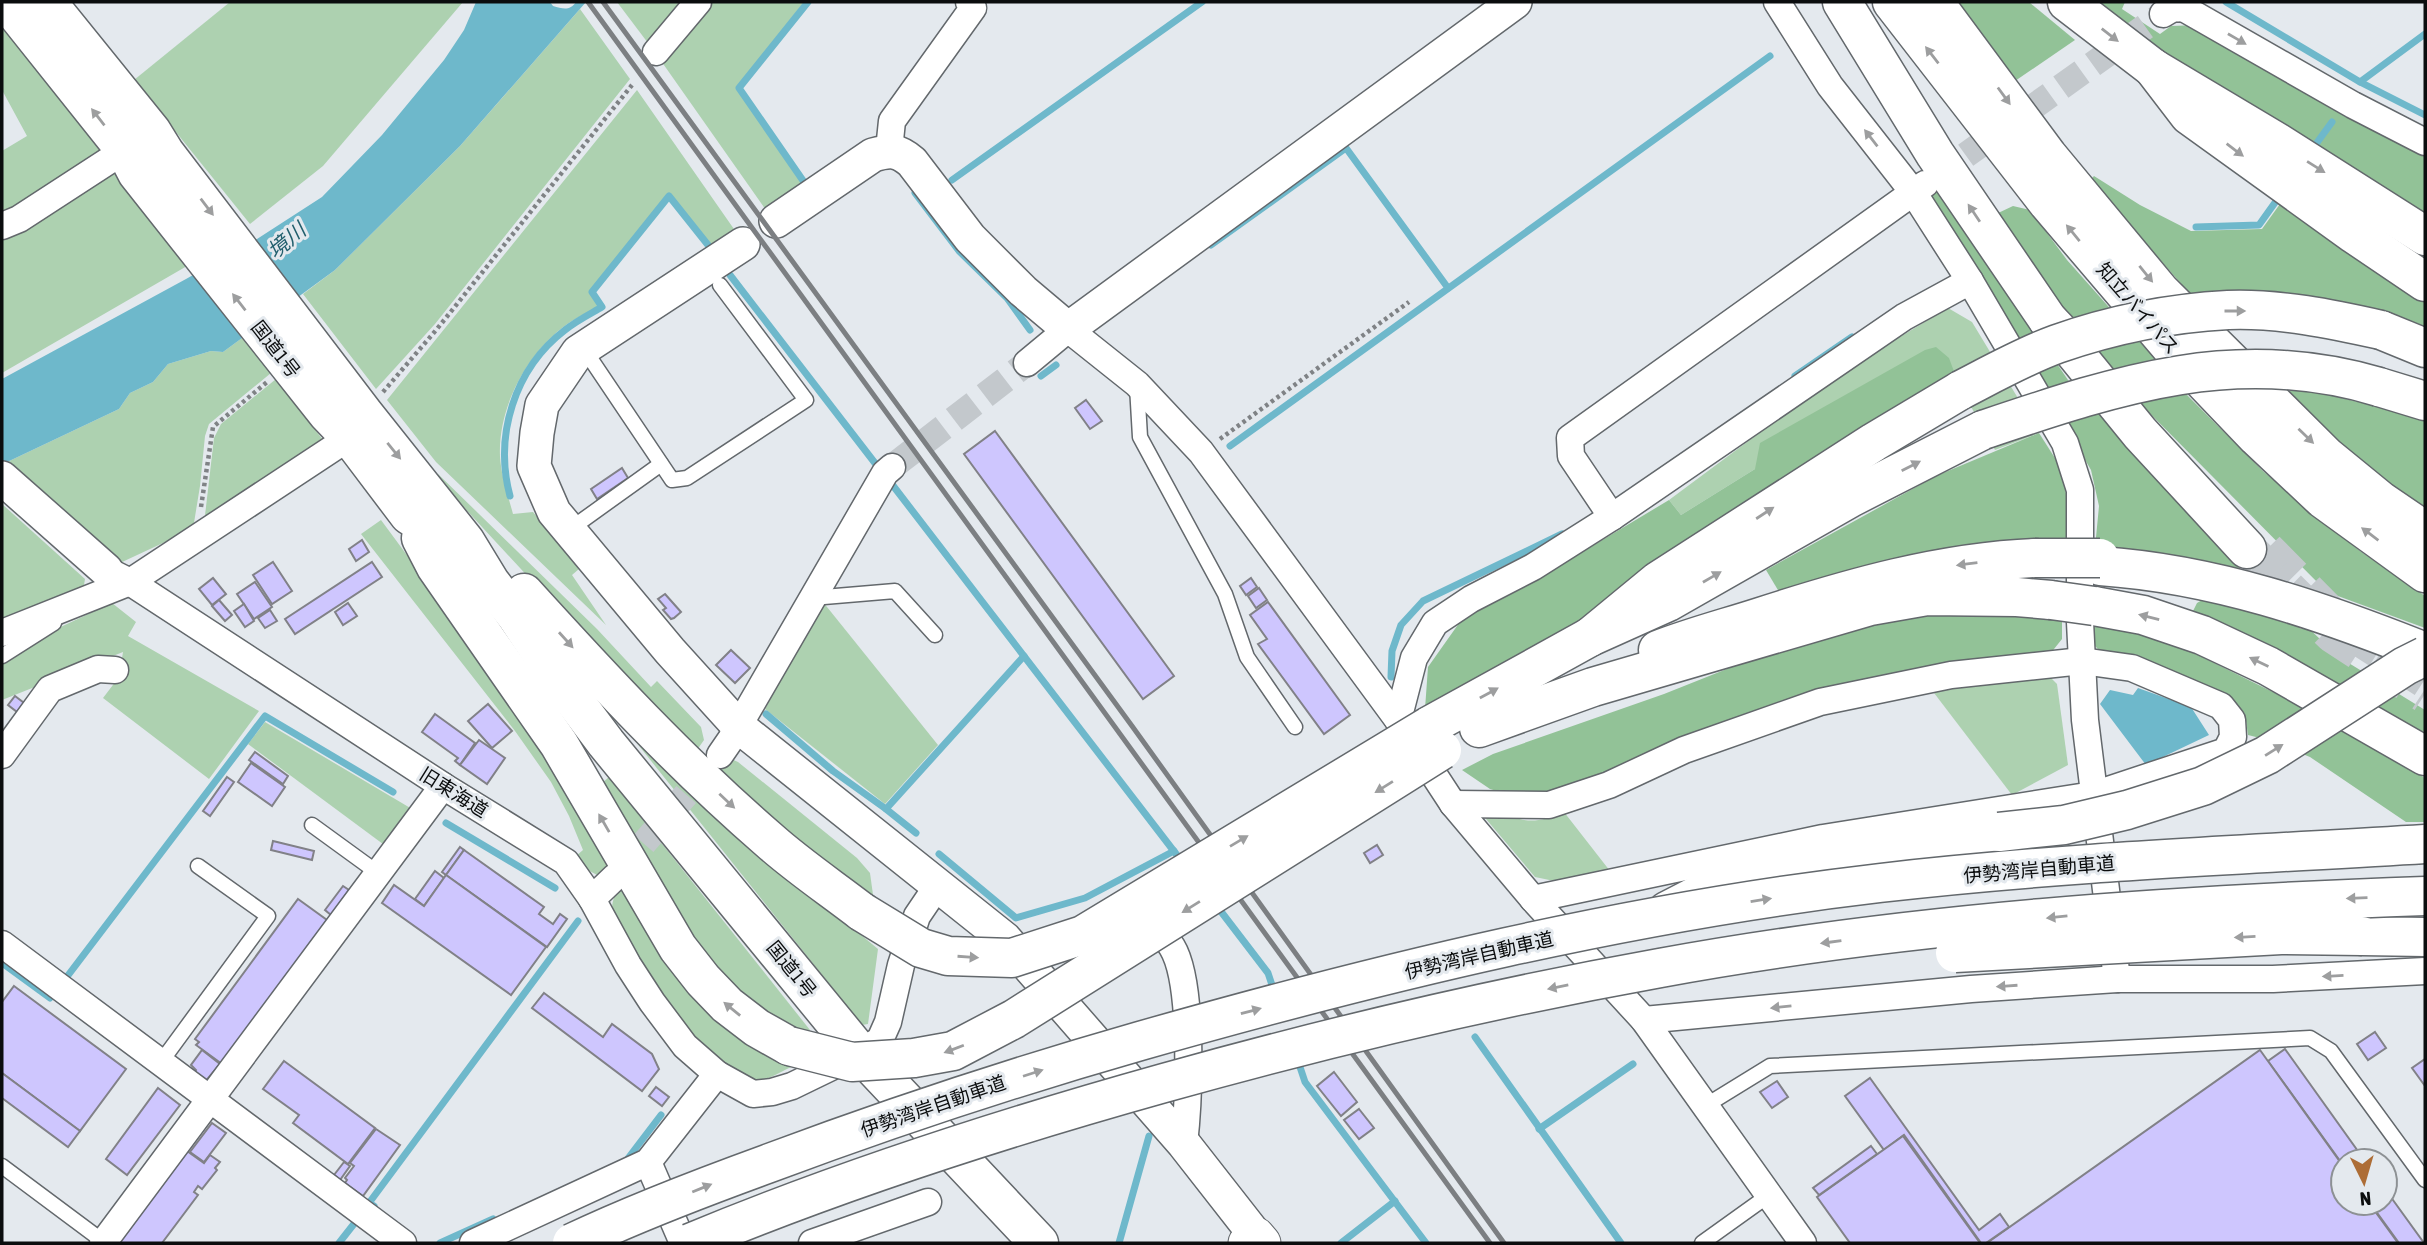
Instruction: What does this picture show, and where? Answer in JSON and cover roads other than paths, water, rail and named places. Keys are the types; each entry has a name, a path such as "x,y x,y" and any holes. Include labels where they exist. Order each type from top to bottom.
{"highway":[{"name":"国道1号","path":"7,2 145,152"},
{"name":"国道1号","path":"47,2 145,152 348,415 466,541 490,582 606,743 860,1053 1039,1243"},
{"path":"1842,2 1935,154 2048,320 2140,433 2256,550"},
{"name":"知立バイパス","path":"1892,2 2048,202 2169,345 2257,437 2323,499 2425,573"},
{"name":"知立バイパス","path":"1934,2 2048,156 2160,291 2326,456 2381,501 2425,531"},
{"path":"2067,2 2153,68 2277,142 2425,236"},
{"path":"2153,68 2189,115 2425,282"},
{"path":"1590,637 1658,581 1874,442 1961,390 2054,345 2105,330 2230,310 2308,316 2381,330 2425,348"},
{"path":"466,541 514,582 605,682 718,793 770,841 862,912 920,948 948,956 1012,958 1083,935 1423,732 1590,637 1668,602 1852,497 1983,430 2112,388 2211,370 2308,372 2352,379 2425,401"},
{"name":"国道1号","path":"348,415 409,515 422,523 505,623 561,682"},
{"path":"409,515 436,567 559,744 678,948 703,981 727,1005 757,1028 789,1046 852,1062 914,1058 953,1051 1014,1019 1423,732 1479,728 1593,687 1870,606 1927,596 2051,600 2143,615 2202,635 2268,666 2425,756"},
{"path":"1479,728 1602,672 1666,647 1842,590 1939,568 2009,559 2045,557 2064,565 2100,562 2208,569 2259,581 2425,639"},
{"path":"2100,562 2206,579 2291,603 2425,654"},
{"path":"1649,919 1734,877 1999,832 2064,825 2127,810 2203,786 2267,755 2425,654"},
{"name":"伊勢湾岸自動車道","path":"572,1243 709,1186 808,1149 1047,1068 1359,982 1511,947 1757,900 1882,883 2201,855 2425,844"},
{"path":"690,1243 858,1177 1085,1105 1384,1025 1526,993 1663,967 1913,932 2106,912 2425,896"},
{"path":"1913,932 1952,953 2281,935 2425,937"}],"street":[{"path":"656,52 698,2"},
{"path":"889,150 892,121 973,8 969,2"},
{"path":"1027,363 1068,329 1515,2"},
{"path":"1777,2 1830,86 1919,188 1970,282 2065,443 2080,490 2085,720 2117,979"},
{"path":"2174,6 2425,142"},
{"path":"776,221 873,155 889,150 901,152 912,162 971,238 1023,291 1137,384 1201,452 1423,732 1453,804 1534,899 1644,1020 1803,1243"},
{"path":"2,226 145,152"},
{"path":"1612,517 1570,456 1570,438 1919,188"},
{"path":"743,244 579,352 542,405 534,466 554,512 670,651 738,726 1005,939 1184,1144 1255,1241"},
{"path":"1423,732 1415,658 1435,623 1471,599 1533,568 1612,517 1884,330 1970,282"},
{"path":"2,633 197,540 348,415"},
{"path":"720,755 885,473 892,467"},
{"name":"旧東海道","path":"2,478 114,581 566,862 592,899 628,965 685,1046 717,1074 753,1094 792,1086 860,1053 880,1040 888,1022 901,965 917,916 938,886"},
{"path":"1453,804 1549,806 1609,785 1684,750 1820,702 1951,676 2082,661 2132,668 2221,706 2232,720 2233,737 2226,751 2093,795 1823,838 1534,899"},
{"path":"2,755 50,689 98,669 116,670"},
{"path":"103,1242 443,786"},
{"path":"592,899 615,877"},
{"path":"1005,939 1073,921 1125,893 1173,948 1186,993 1188,1110 1184,1144"},
{"path":"2,944 402,1243"},
{"path":"1644,1020 1971,989 2117,979 2273,979 2425,971"},
{"path":"473,1243 648,1162 717,1074"},
{"path":"648,1162 683,1243"},
{"path":"812,1243 928,1202"}],"lane":[{"path":"584,348 672,480 687,478 806,400 720,285"},
{"path":"1137,384 1140,437 1225,594 1247,657 1295,727"},
{"path":"569,530 661,464"},
{"path":"2,656 114,581"},
{"path":"813,597 895,591 935,635"},
{"path":"312,825 379,873"},
{"path":"161,1062 268,916 198,866"},
{"path":"1705,1106 1770,1066 2310,1038 2331,1051 2425,1180"},
{"path":"2,1166 103,1242"},
{"path":"1702,1243 1769,1195"}],"water":[{"name":"境川","path":"476,2 550,2 553,6 566,8 576,2 586,2 460,146 335,270 223,352 211,351 168,364 153,382 130,393 119,409 5,463 2,460 2,379 257,239 322,197 382,135 444,60 464,30"},
{"path":"2138,688 2191,707 2209,735 2146,765 2100,704 2110,690 2133,695"}],"waterway":[{"path":"804,182 739,88 808,2"},
{"path":"952,180 1202,2"},
{"path":"2226,2 2360,82 2425,34"},
{"path":"1230,446 1770,56"},
{"path":"2360,82 2425,115"},
{"path":"2316,144 2332,122"},
{"path":"1211,245 1346,148 1448,288"},
{"path":"915,193 959,251 1007,298 1030,330"},
{"path":"510,496 505,450 512,405 521,384 547,346 565,330 602,307 592,292 669,196 708,245"},
{"path":"2196,227 2259,225 2279,197"},
{"path":"730,275 878,467 876,471"},
{"path":"1795,376 1852,337"},
{"path":"1041,376 1056,365"},
{"path":"891,483 1183,863"},
{"path":"1391,677 1392,651 1401,625 1423,601 1562,534"},
{"path":"766,714 833,771 886,809 1024,656"},
{"path":"66,978 265,716 393,792"},
{"path":"886,809 916,833"},
{"path":"446,823 555,888"},
{"path":"939,854 1016,918 1085,898 1174,851"},
{"path":"1216,905 1268,973 1275,994"},
{"path":"374,1206 369,1203 578,921"},
{"path":"2,963 50,998 53,994"},
{"path":"1475,1037 1621,1243"},
{"path":"1297,1058 1305,1082 1426,1243"},
{"path":"1539,1129 1633,1064"},
{"path":"626,1161 661,1115"},
{"path":"1119,1243 1149,1136"},
{"path":"1341,1243 1395,1201"},
{"path":"440,1243 493,1219"},
{"path":"339,1243 357,1220"}],"tunnel":[{"path":"1934,178 2163,14"},
{"path":"892,467 1027,363"},
{"path":"2247,549 2333,634 2425,694"},
{"path":"2266,550 2338,623 2425,679"},
{"path":"618,873 710,767"}],"railway":[{"path":"588,2 1490,1243"},
{"path":"603,2 1132,726 1504,1243"}]}
